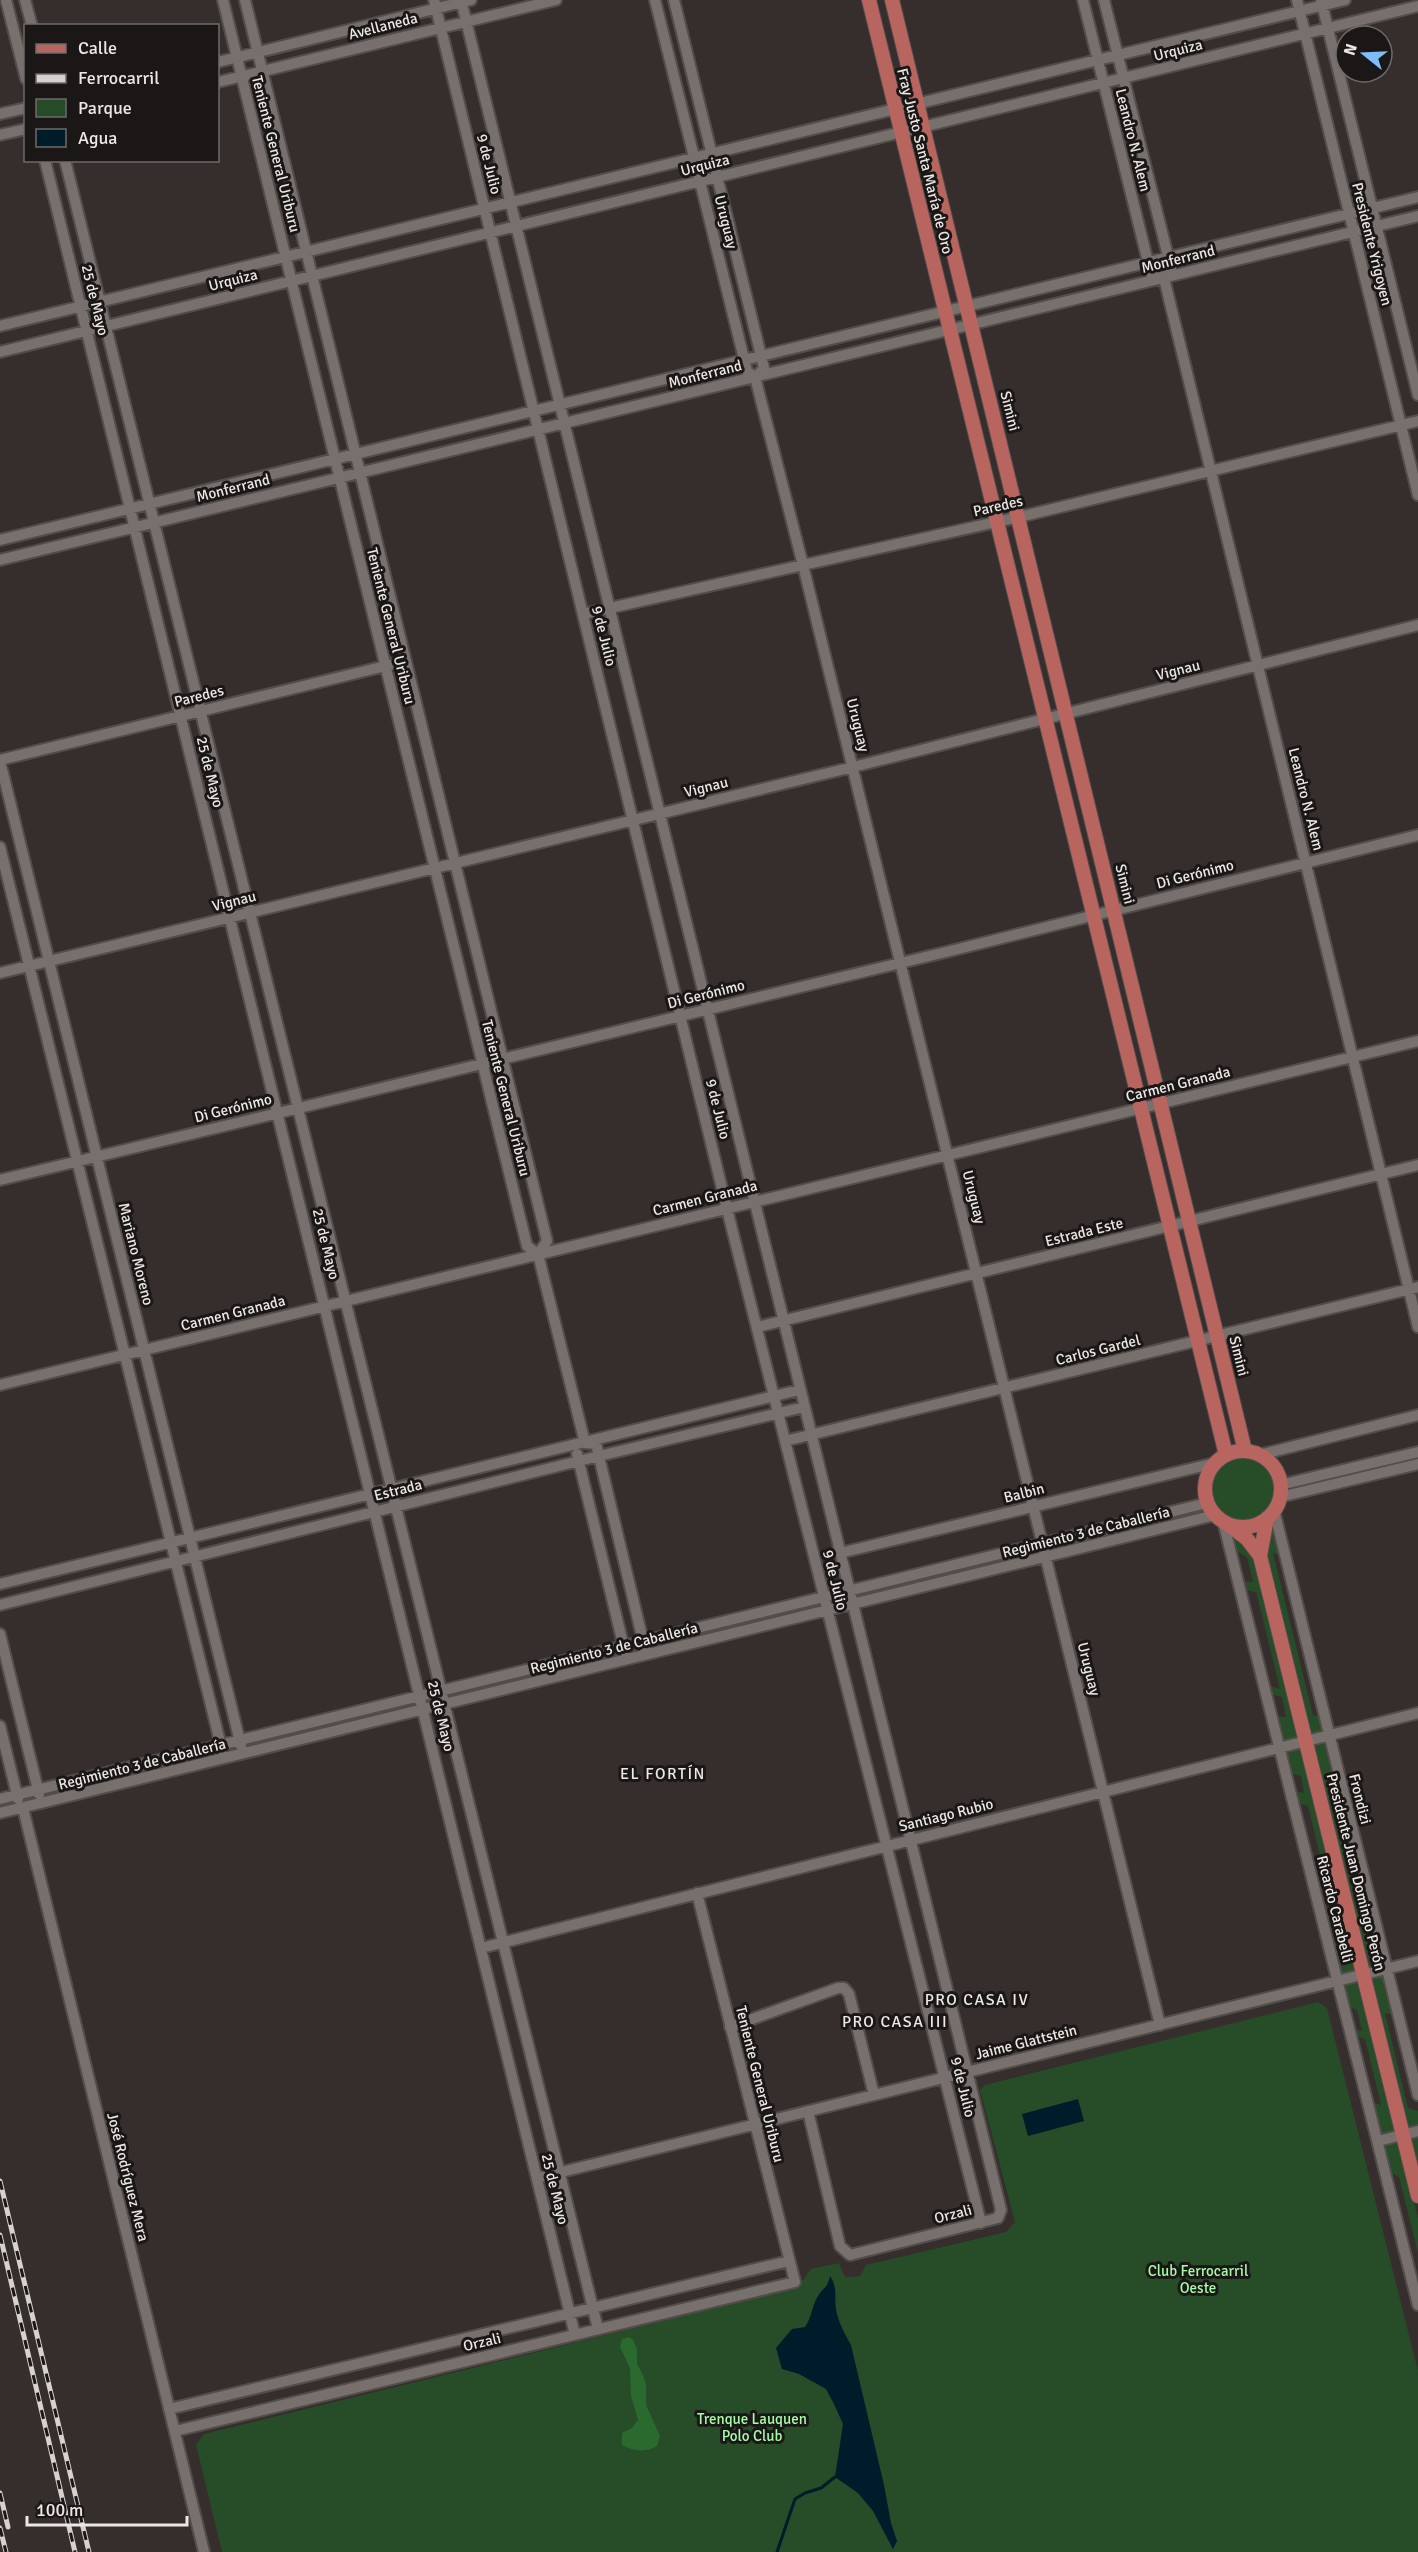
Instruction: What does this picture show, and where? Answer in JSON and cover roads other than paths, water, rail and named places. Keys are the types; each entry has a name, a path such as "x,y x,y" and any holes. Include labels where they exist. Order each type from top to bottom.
{"main road":[{"name":"Fray Justo Santa María de Oro","path":"869,0 950,330"},
{"name":"Fray Justo Santa María de Oro","path":"892,0 972,324"},
{"name":"Simini","path":"972,324 1245,1451"},
{"path":"950,330 1198,1341 1221,1459"},
{"path":"1245,1451 1259,1455 1270,1462 1277,1473 1275,1502 1254,1525 1243,1527 1218,1516 1205,1482 1221,1459 1245,1451"},
{"name":"Presidente Juan Domingo Perón","path":"1260,1556 1275,1502"},
{"name":"Presidente Juan Domingo Perón","path":"1218,1516 1247,1539 1260,1556 1418,2196"}],"street":[{"path":"6,0 24,71"},
{"path":"26,0 32,24"},
{"name":"Teniente General Uriburu","path":"223,0 526,1246 538,1254 585,1443"},
{"name":"Teniente General Uriburu","path":"245,0 547,1241 538,1254"},
{"name":"Avellaneda","path":"219,82 556,0"},
{"name":"Uruguay","path":"655,0 747,372 755,377 803,565 1160,2025"},
{"name":"Uruguay","path":"674,0 764,368 755,377"},
{"name":"Leandro N. Alem","path":"1083,0 1148,262"},
{"name":"Leandro N. Alem","path":"1104,0 1171,268 1164,278 1381,1174 1413,1288 1418,1327"},
{"name":"Urquiza","path":"0,326 1098,60 1299,5 1345,0"},
{"name":"Avellaneda","path":"219,62 435,4 465,1"},
{"name":"9 de Julio","path":"465,1 466,22 1001,2210"},
{"name":"Presidente Yrigoyen","path":"1322,3 1418,395"},
{"name":"9 de Julio","path":"435,4 727,1209 981,2223"},
{"name":"Presidente Yrigoyen","path":"1299,5 1418,495"},
{"name":"Urquiza","path":"0,352 1418,6"},
{"path":"0,114 24,108"},
{"path":"0,135 24,129"},
{"name":"25 de Mayo","path":"45,162 575,2335"},
{"name":"25 de Mayo","path":"65,162 598,2330"},
{"name":"Monferrand","path":"0,540 1418,197"},
{"name":"Monferrand","path":"0,560 1418,216"},
{"path":"1148,262 1151,274 1164,278"},
{"name":"Paredes","path":"583,614 1019,517 1418,421"},
{"name":"Vignau","path":"0,973 852,767 1418,625"},
{"name":"Paredes","path":"0,761 406,661"},
{"name":"Mariano Moreno","path":"0,761 243,1755"},
{"name":"Di Gerónimo","path":"0,1179 680,1016 1418,835"},
{"path":"0,847 224,1759"},
{"name":"Carmen Granada","path":"0,1385 1418,1041"},
{"name":"Estrada Este","path":"757,1327 1418,1165"},
{"name":"Carlos Gardel","path":"785,1441 1413,1288"},
{"name":"Estrada","path":"0,1584 799,1390"},
{"name":"Estrada","path":"0,1605 599,1455 804,1407"},
{"path":"1259,1455 1418,1415"},
{"path":"627,1660 576,1451 585,1443 596,1444 647,1656"},
{"path":"1275,1502 1418,1452"},
{"name":"Balbin","path":"840,1553 1221,1459"},
{"path":"1275,1502 1418,1464"},
{"name":"Frondizi","path":"1275,1502 1329,1735 1418,2095"},
{"name":"Regimiento 3 de Caballería","path":"0,1799 1043,1544 1218,1516"},
{"name":"Regimiento 3 de Caballería","path":"0,1813 1218,1516"},
{"name":"Ricardo Carabelli","path":"1218,1516 1280,1747 1418,2305"},
{"path":"0,1634 41,1803"},
{"name":"Santiago Rubio","path":"481,1947 1418,1713"},
{"name":"José Rodríguez Mera","path":"0,1726 204,2552"},
{"name":"Teniente General Uriburu","path":"697,1893 795,2282"},
{"name":"Jaime Glattstein","path":"537,2178 1418,1961"},
{"path":"730,2027 838,1988 844,1988 849,1994 874,2095"},
{"name":"Orzali","path":"808,2111 840,2246 850,2255 998,2218 1001,2210"},
{"path":"1377,2141 1418,2131"},
{"name":"Orzali","path":"169,2409 789,2261"},
{"name":"Orzali","path":"175,2431 795,2282"}],"water":[{"path":"1078,2099 1084,2121 1028,2136 1022,2114"},
{"path":"830,2276 835,2288 838,2319 851,2345 897,2541 893,2549 873,2511 858,2493 835,2477 843,2424 826,2389 799,2374 782,2369 776,2348 792,2329 805,2327 816,2300"}],"waterway":[{"path":"777,2552 795,2499 821,2488 835,2477"}],"railway":[{"path":"0,2181 89,2552"},
{"path":"0,2235 75,2552"},
{"path":"0,2493 8,2527"},
{"path":"0,2528 6,2552"}],"district":[{"name":"EL FORTÍN","path":"663,1774"},
{"name":"PRO CASA IV","path":"977,2000"},
{"name":"PRO CASA III","path":"895,2022"}],"park label":[{"name":"Club Ferrocarril Oeste","path":"1198,2280"},
{"name":"Trenque Lauquen Polo Club","path":"752,2428"}]}
